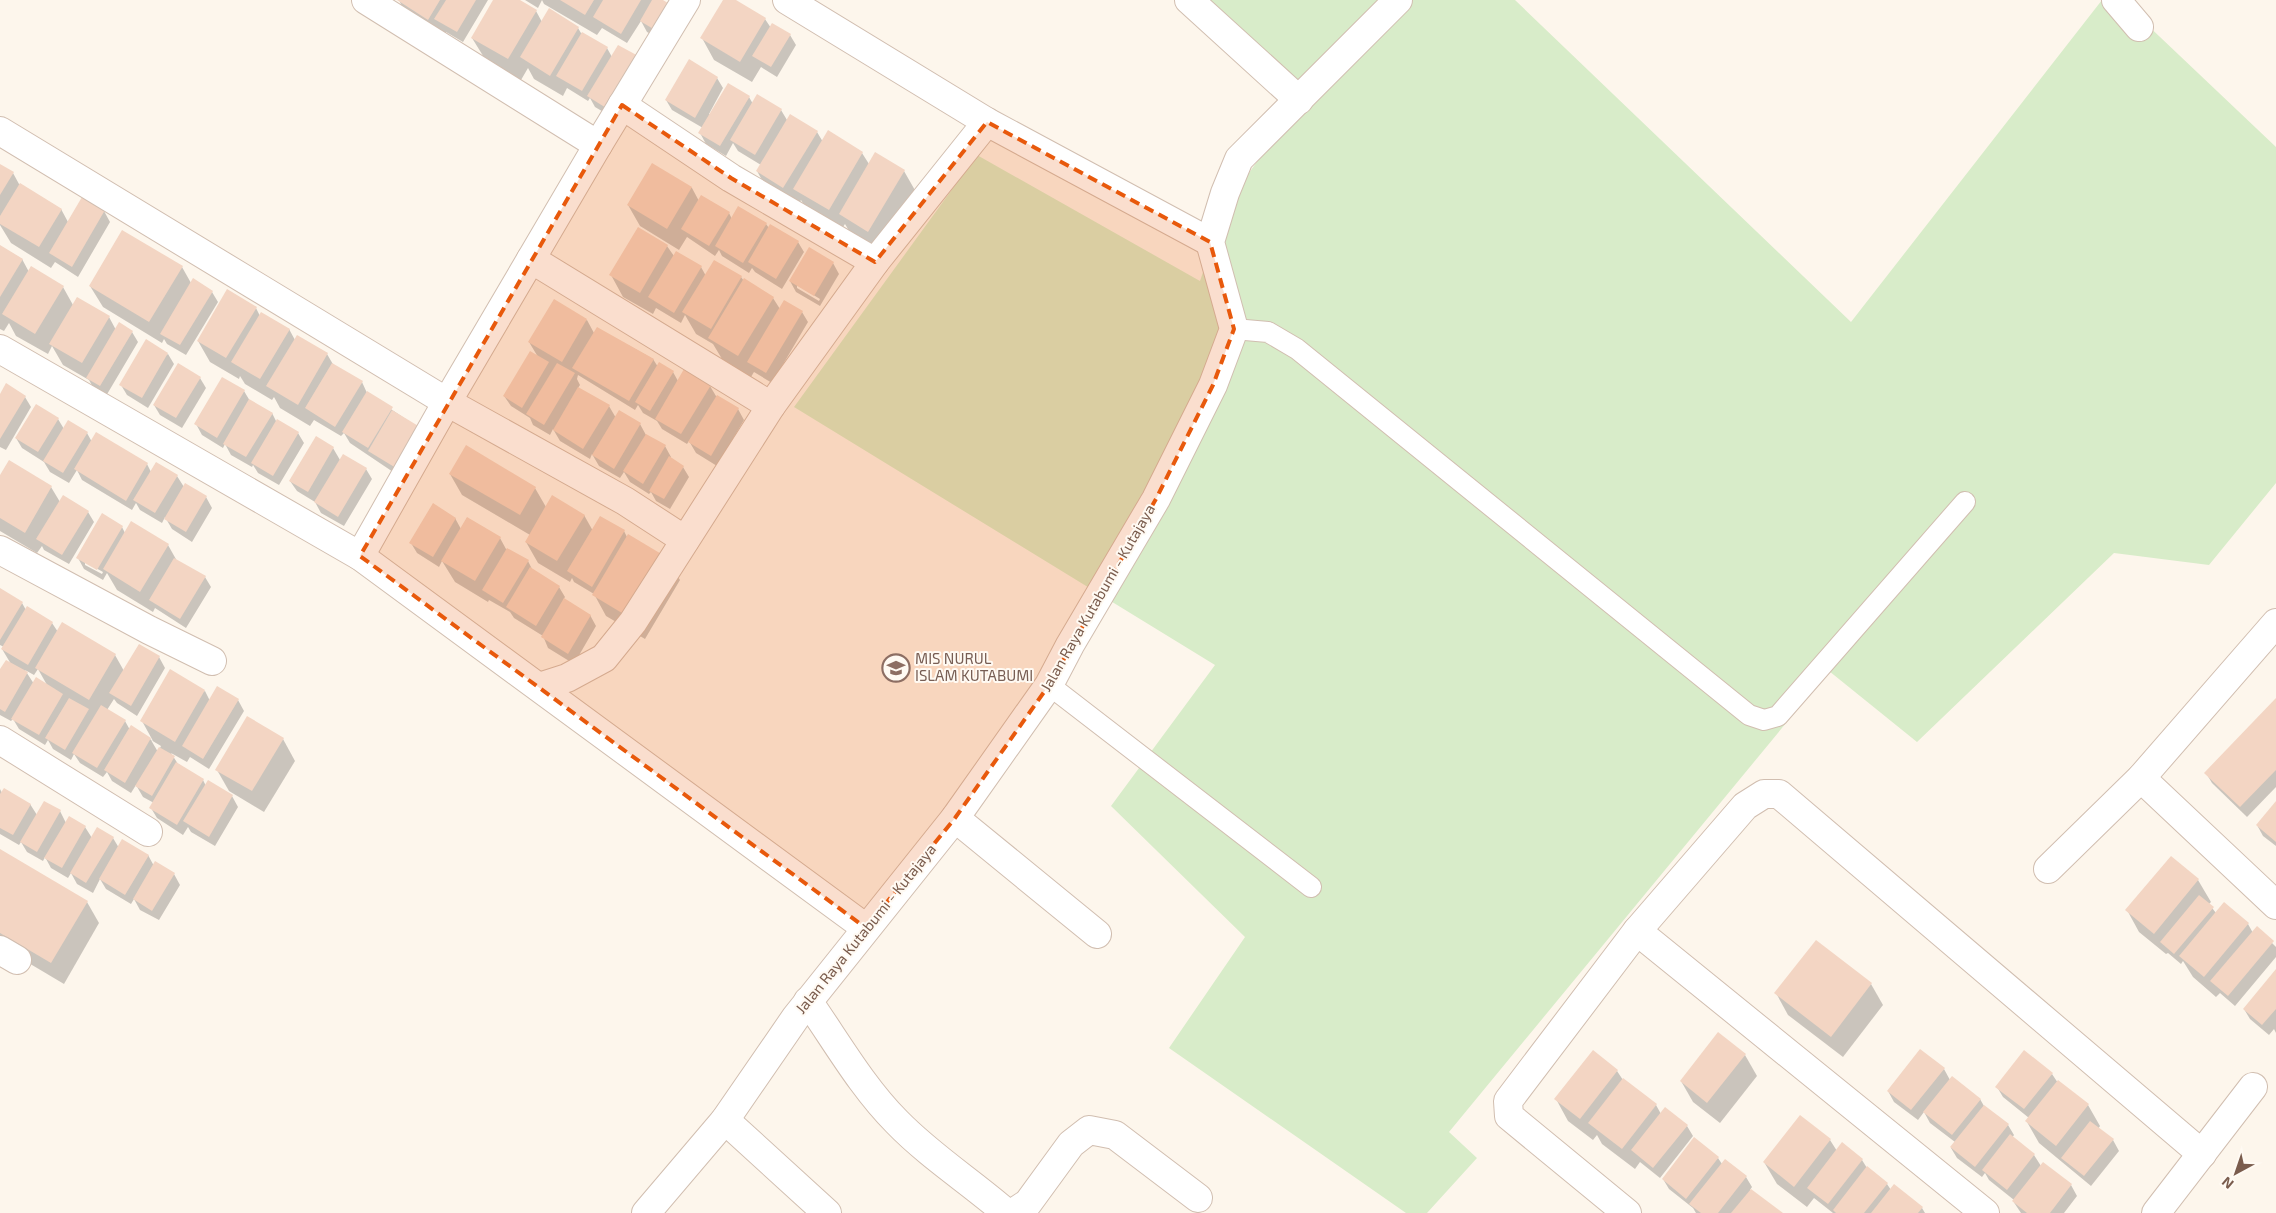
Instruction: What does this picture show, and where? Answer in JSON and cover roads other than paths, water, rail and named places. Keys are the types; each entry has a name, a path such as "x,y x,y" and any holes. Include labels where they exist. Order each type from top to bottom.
{"street":[{"path":"366,0 598,145"},
{"path":"360,556 531,258 686,0"},
{"path":"787,0 987,122 1210,242"},
{"path":"1189,0 1299,100"},
{"path":"1234,329 1210,242 1225,193 1239,159 1398,0"},
{"path":"2116,0 2139,27"},
{"path":"622,105 730,178 875,262"},
{"path":"539,687 567,678 604,658 633,622 771,406 875,262 987,122"},
{"path":"0,132 447,402 625,501 685,540"},
{"path":"531,258 771,406"},
{"name":"Jalan Raya Kutabumi - Kutajaya","path":"646,1213 726,1120 808,1001 955,818 1050,685 1070,645 1156,499 1213,385 1234,329"},
{"path":"2,356 360,556 866,928"},
{"path":"0,550 149,630 212,661"},
{"path":"2048,869 2140,778 2274,629"},
{"path":"0,740 148,832"},
{"path":"2140,778 2276,905"},
{"path":"1627,1213 1509,1116 1508,1101 1637,931 1745,806 1764,794 1779,794 2202,1154"},
{"path":"955,818 1097,934"},
{"path":"1637,931 1985,1213"},
{"path":"808,1001 860,1076 896,1121 940,1161 1003,1210 1012,1213 1028,1203 1071,1144 1089,1130 1115,1135 1198,1198"},
{"path":"2156,1213 2253,1087"},
{"path":"726,1120 826,1213"}],"lane":[{"path":"1234,329 1268,332 1297,349 1750,715 1764,720 1778,716 1965,502"},
{"path":"1050,685 1312,887"}],"place":[{"name":"MIS NURUL ISLAM KUTABUMI","path":"896,668"}]}
